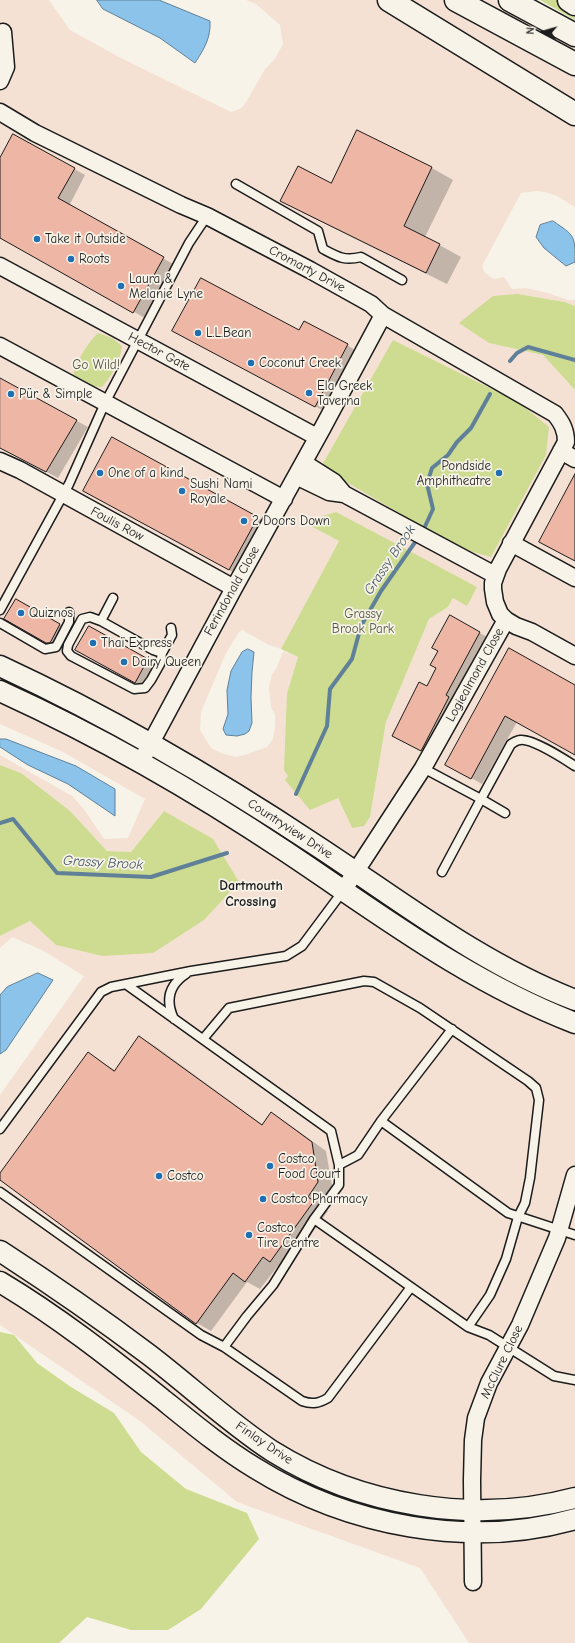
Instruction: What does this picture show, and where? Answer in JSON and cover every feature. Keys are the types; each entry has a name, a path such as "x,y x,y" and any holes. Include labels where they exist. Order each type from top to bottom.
{"highway":[{"path":"389,0 575,114"},
{"path":"456,0 575,64"},
{"path":"510,0 575,35"},
{"path":"569,0 575,4"}],"street":[{"path":"0,81 6,67 3,32"},
{"name":"Cromarty Drive","path":"0,112 35,133 181,205 207,216 364,300 383,315 555,414 563,426 566,435 566,442 561,451"},
{"name":"Hector Gate","path":"0,266 317,438"},
{"name":"Ferindonald Close","path":"140,762 383,315"},
{"path":"0,346 284,499"},
{"path":"561,451 575,459"},
{"name":"Logiealmond Close","path":"343,890 423,768 506,620 497,608 493,596 492,583 488,572 511,543 561,451"},
{"name":"Foulis Row","path":"0,461 234,588"},
{"path":"300,470 329,492 344,494 488,572"},
{"path":"511,543 575,578"},
{"path":"506,620 575,656"},
{"name":"Countryview Drive","path":"0,666 76,703 150,744 266,813 475,951 524,978 575,1000"},
{"name":"Countryview Drive","path":"0,691 64,722 140,762 248,827 434,952 476,977 535,1007 575,1023"},
{"name":"McClure Close","path":"473,1582 473,1440 476,1418 489,1383 509,1348 524,1317 560,1230 575,1175"},
{"name":"Finlay Drive","path":"0,1251 97,1317 159,1363 235,1424 272,1450 291,1462 332,1482 373,1495 414,1504 472,1510 513,1510 575,1498"},
{"name":"Finlay Drive","path":"0,1282 93,1346 218,1443 256,1469 318,1499 381,1520 424,1528 472,1532 530,1529 575,1519"}],"lane":[{"path":"236,184 318,231 323,249 340,258 350,260 361,257 402,280"},
{"path":"0,610 72,480 105,403 138,340 189,243 207,216"},
{"path":"101,621 113,598"},
{"path":"0,623 45,649 56,647 69,622 69,612"},
{"path":"162,653 153,650 101,621 90,617 82,619 68,645 67,651 71,656 134,689 145,688 160,664 162,653 172,635 170,628"},
{"path":"442,872 511,744 520,740 530,742 575,766"},
{"path":"423,768 505,813"},
{"path":"0,1129 93,1000 101,992 191,971 286,956 302,946 343,890"},
{"path":"174,1020 170,1012 169,994 177,980 191,971"},
{"path":"203,1039 229,1008 364,981 374,982 420,1008 536,1088 539,1100 530,1178 525,1203 518,1217 506,1259 490,1295 468,1328"},
{"path":"127,985 330,1131 339,1165 339,1185 314,1219 273,1285 224,1347"},
{"path":"339,1165 358,1154 381,1121 452,1029"},
{"path":"381,1121 508,1213 575,1235"},
{"path":"0,1192 201,1334 224,1347 302,1401 309,1404 318,1403 328,1398 411,1287"},
{"path":"314,1219 468,1328 489,1335 554,1376 575,1380"}],"shaded area":[{"path":"0,0 49,0 70,30 119,57 231,112 240,109 245,104 265,69 275,59 283,44 280,25 256,4 246,0 494,0 575,43 575,207 557,196 545,192 537,191 521,193 482,266 485,273 494,279 504,277 512,289 526,288 548,293 568,300 575,300 575,306 565,302 518,294 489,343 543,355 575,390 575,1643 469,1643 420,1568 237,1502 140,1421 0,1325 0,1095 84,976 42,950 12,937 0,948 0,936 30,921 56,945 102,956 164,811 131,852 107,851 89,832 21,773 0,765 0,755 72,796 83,808 104,839 128,838 145,799 63,752 0,724","holes":["443,365 518,402 499,541 491,557","310,525 476,587 453,598 448,607 429,619 386,722 370,816 364,826 352,828 287,693 298,657 283,651 277,667 272,674 269,687 271,708 275,714 275,727 273,739 267,747 235,757 211,748 200,730 201,712 226,653 239,632 242,630 269,645 281,649 339,541"]}],"green space":[{"path":"540,0 575,0 575,20"},
{"path":"518,294 565,302 575,306 575,390 543,355 489,343 459,323 493,296"},
{"name":"Go Wild!","path":"98,333 112,338 122,346 115,368 102,387 93,386 73,375 83,352"},
{"path":"393,340 518,402 549,427 546,455 491,557 473,552 440,537 321,467"},
{"name":"Grassy Brook Park","path":"336,512 477,587 467,606 453,598 448,607 429,619 386,722 370,817 364,826 352,828 338,798 310,810 285,780 288,776 284,770 287,693 298,657 281,649 339,541 309,525 313,519"},
{"path":"0,765 21,773 70,811 107,851 131,852 164,811 213,839 239,882 204,920 153,953 102,956 56,945 30,921 0,936"},
{"path":"0,1332 14,1335 37,1363 71,1387 114,1413 141,1452 186,1489 247,1513 259,1539 201,1609 168,1630 131,1630 87,1617 59,1643 0,1643"}],"water":[{"path":"97,0 159,0 210,21 206,43 195,63 160,38 103,9"},
{"path":"553,221 570,233 574,241 575,262 566,266 544,248 536,237 540,225"},
{"path":"248,649 254,652 251,697 252,723 249,731 245,734 237,736 226,735 223,729 228,714 227,690 231,671 242,652"},
{"path":"0,739 6,739 76,766 115,789 115,816 68,784 28,765 0,747"},
{"path":"38,973 53,980 6,1050 0,1054 0,995 7,987"}],"building":[{"path":"357,130 432,167 404,226 440,244 426,273 280,201 298,166 331,183"},
{"path":"13,134 75,168 58,198 164,257 133,313 0,238 0,158"},
{"path":"201,278 299,330 304,321 348,344 315,407 172,331"},
{"path":"0,378 77,420 46,472 0,448"},
{"path":"112,437 258,517 229,570 83,491"},
{"path":"575,474 575,561 539,542"},
{"path":"16,599 60,624 50,643 46,643 4,619"},
{"path":"450,615 480,632 446,695 449,697 421,751 392,736 419,682 427,686 436,668 430,665 438,651 432,648"},
{"path":"89,626 148,659 135,683 75,650"},
{"path":"509,648 575,685 575,755 505,716 471,779 445,765"},
{"name":"Costco","path":"139,1036 262,1125 271,1112 312,1142 318,1182 308,1197 314,1201 270,1262 263,1257 245,1282 233,1273 196,1324 0,1180 0,1173 88,1052 114,1071"}],"waterway":[{"name":"Grassy Brook","path":"510,361 517,353 528,347 575,360"},
{"name":"Grassy Brook","path":"422,533 433,509 427,484 432,468 448,455 457,442 471,428 490,394"},
{"name":"Grassy Brook","path":"296,794 327,726 330,689 352,659 361,626 381,591 418,538"},
{"name":"Grassy Brook","path":"0,823 13,819 57,873 151,877 227,853"}],"place":[{"name":"Take it Outside","path":"37,239"},
{"name":"Roots","path":"71,259"},
{"name":"Laura & Melanie Lyne","path":"121,286"},
{"name":"L.L.Bean","path":"198,333"},
{"name":"Coconut Creek","path":"251,363"},
{"name":"Ela Greek Taverna","path":"309,393"},
{"name":"Pür & Simple","path":"11,394"},
{"name":"One of a kind","path":"100,473"},
{"name":"Pondside Amphitheatre","path":"499,473"},
{"name":"Sushi Nami Royale","path":"182,491"},
{"name":"2 Doors Down","path":"244,521"},
{"name":"Quiznos","path":"21,613"},
{"name":"Thaï Express","path":"93,643"},
{"name":"Dairy Queen","path":"124,662"},
{"name":"Costco Food Court","path":"270,1166"},
{"name":"Costco","path":"159,1176"},
{"name":"Costco Pharmacy","path":"263,1199"},
{"name":"Costco Tire Centre","path":"249,1235"}],"district":[{"name":"Dartmouth Crossing","path":"251,894"}]}
